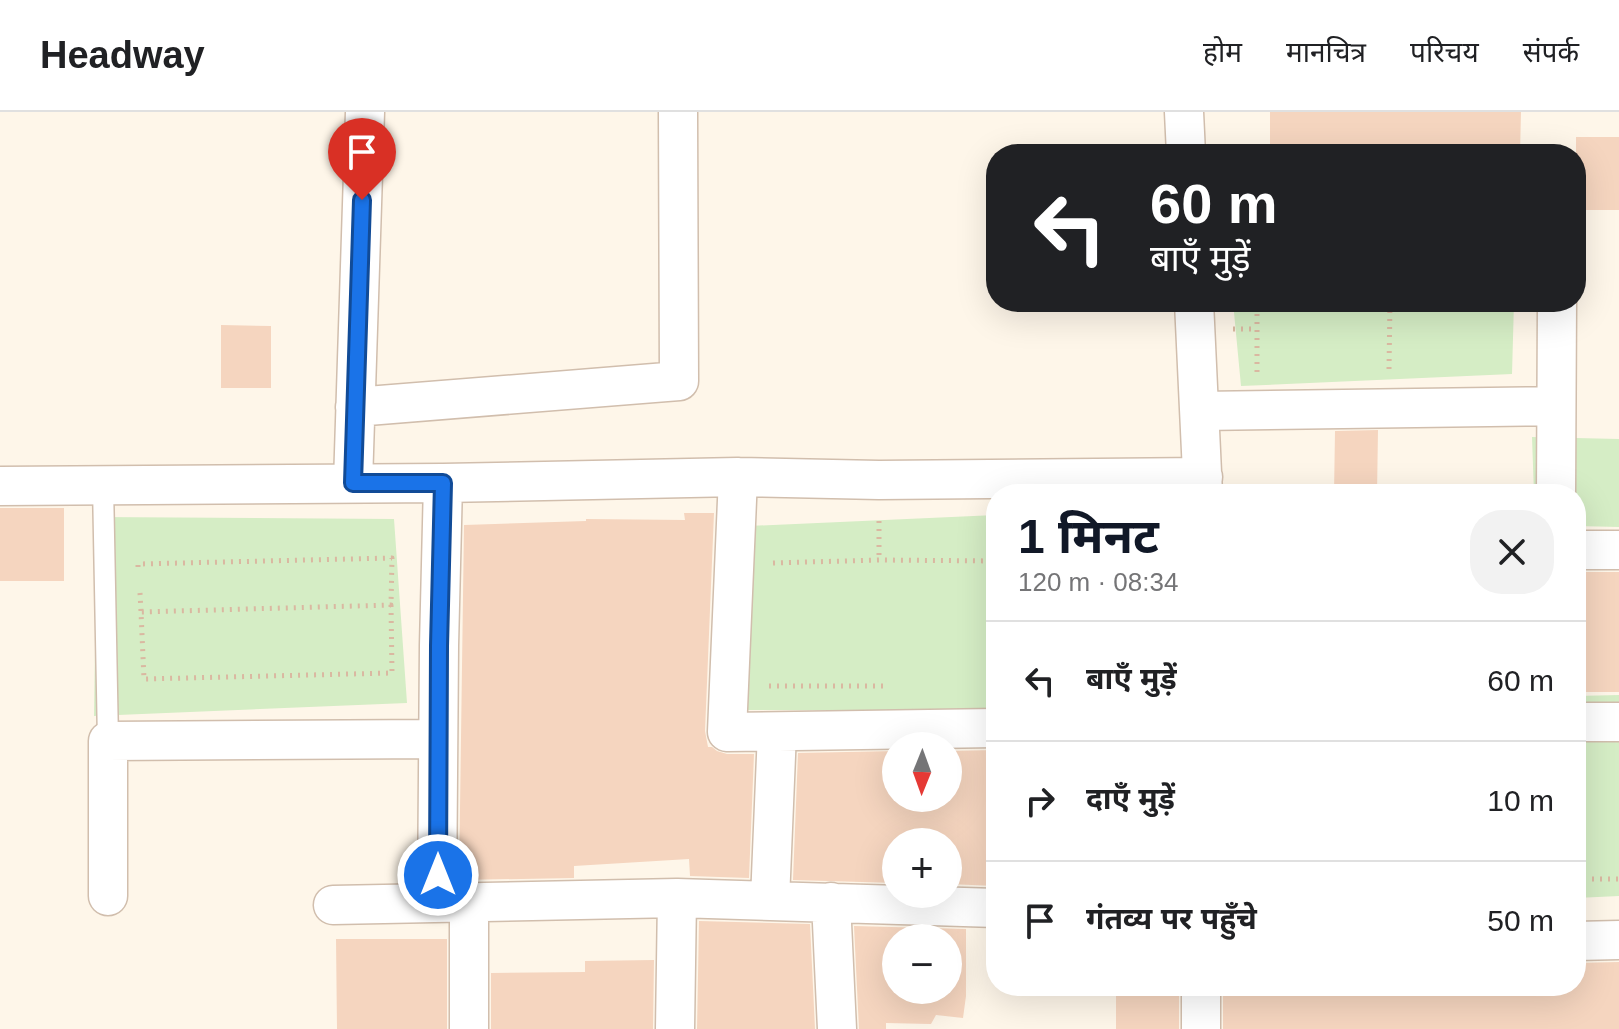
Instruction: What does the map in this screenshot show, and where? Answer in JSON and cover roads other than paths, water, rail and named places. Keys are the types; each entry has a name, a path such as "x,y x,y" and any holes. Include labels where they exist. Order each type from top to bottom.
{"street":[{"path":"353,483 365,112"},
{"path":"355,407 679,381 678,112"},
{"path":"1184,112 1186,144"},
{"path":"1195,312 1203,484"},
{"path":"1556,484 1557,312"},
{"path":"1200,411 1556,406"},
{"path":"738,477 727,732 986,728"},
{"path":"0,486 443,483 738,477 986,484"},
{"path":"443,483 438,739 453,902 469,1029"},
{"path":"1586,550 1619,550"},
{"path":"1586,722 1619,722"},
{"path":"770,900 777,732"},
{"path":"108,896 108,741 438,739"},
{"path":"675,1029 677,898"},
{"path":"333,905 677,898 986,908"},
{"path":"831,902 837,1029"},
{"path":"1586,941 1619,940"},
{"path":"1201,996 1201,1029"}],"lane":[{"path":"103,485 108,741"}]}
